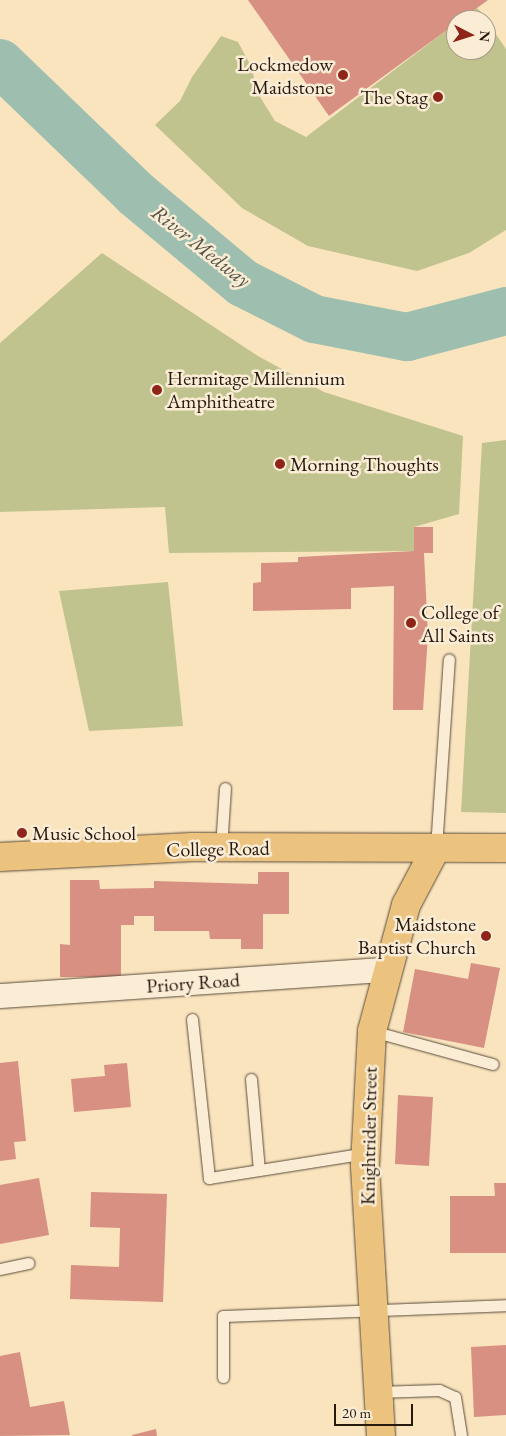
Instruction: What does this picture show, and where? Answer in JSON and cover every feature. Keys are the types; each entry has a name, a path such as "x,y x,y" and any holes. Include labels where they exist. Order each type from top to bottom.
{"highway":[{"name":"College Road","path":"0,857 221,848 506,848"},
{"name":"Knightrider Street","path":"381,1436 366,1153 372,1031 385,970 406,905 436,848"}],"street":[{"name":"Priory Road","path":"0,996 385,970"}],"lane":[{"path":"436,848 449,659"},
{"path":"221,848 225,788"},
{"path":"192,1019 209,1178 366,1153"},
{"path":"372,1031 493,1064"},
{"path":"251,1080 259,1170"},
{"path":"0,1269 28,1263"},
{"path":"223,1377 223,1316 506,1305"},
{"path":"378,1392 439,1390 454,1397 461,1436"}],"green space":[{"path":"446,31 446,60 496,60 496,34 506,49 506,230 469,253 417,271 308,246 242,208 155,125 180,101 192,77 221,36 238,42 252,68 257,92 275,121 306,137"},
{"path":"102,253 258,356 324,392 463,436 459,514 414,527 414,551 169,553 165,507 0,512 0,343"},
{"path":"506,440 506,813 461,812 482,443"},
{"path":"168,582 183,726 89,731 59,591"}],"building":[{"name":"Lockmedow Maidstone","path":"248,0 488,0 474,10 446,10 446,31 329,116"},
{"name":"College of All Saints","path":"414,527 433,527 433,553 424,553 428,635 423,710 393,710 394,586 351,588 351,609 253,611 253,583 261,582 261,563 298,562 298,557 414,551"},
{"path":"258,872 289,872 289,914 263,914 263,949 241,949 241,939 210,939 209,931 154,931 154,916 134,916 134,925 121,925 121,977 60,977 60,944 70,945 70,880 99,880 100,889 154,888 154,881 258,884"},
{"path":"471,963 500,968 484,1048 403,1032 415,969 468,979"},
{"path":"18,1061 26,1141 14,1142 16,1159 0,1161 0,1063"},
{"path":"127,1063 131,1107 74,1112 71,1079 105,1076 104,1065"},
{"path":"398,1095 433,1097 429,1166 395,1164"},
{"path":"39,1178 49,1235 0,1244 0,1185"},
{"path":"494,1183 506,1183 506,1253 450,1253 450,1196 495,1196"},
{"path":"91,1192 167,1194 163,1302 70,1299 71,1265 119,1267 120,1228 90,1227"},
{"path":"506,1345 506,1415 474,1417 471,1347"},
{"path":"20,1352 30,1407 64,1401 70,1435 0,1436 0,1356"},
{"path":"156,1429 157,1436 132,1436 132,1435"}],"waterway":[{"name":"River Medway","path":"0,63 136,194 243,283 314,319 407,337 506,311"}],"place":[{"name":"Lockmedow Maidstone","path":"343,75"},
{"name":"The Stag","path":"438,97"},
{"name":"Hermitage Millennium Amphitheatre","path":"157,390"},
{"name":"Morning Thoughts","path":"280,464"},
{"name":"College of All Saints","path":"411,623"},
{"name":"Music School","path":"22,833"},
{"name":"Maidstone Baptist Church","path":"486,936"}]}
